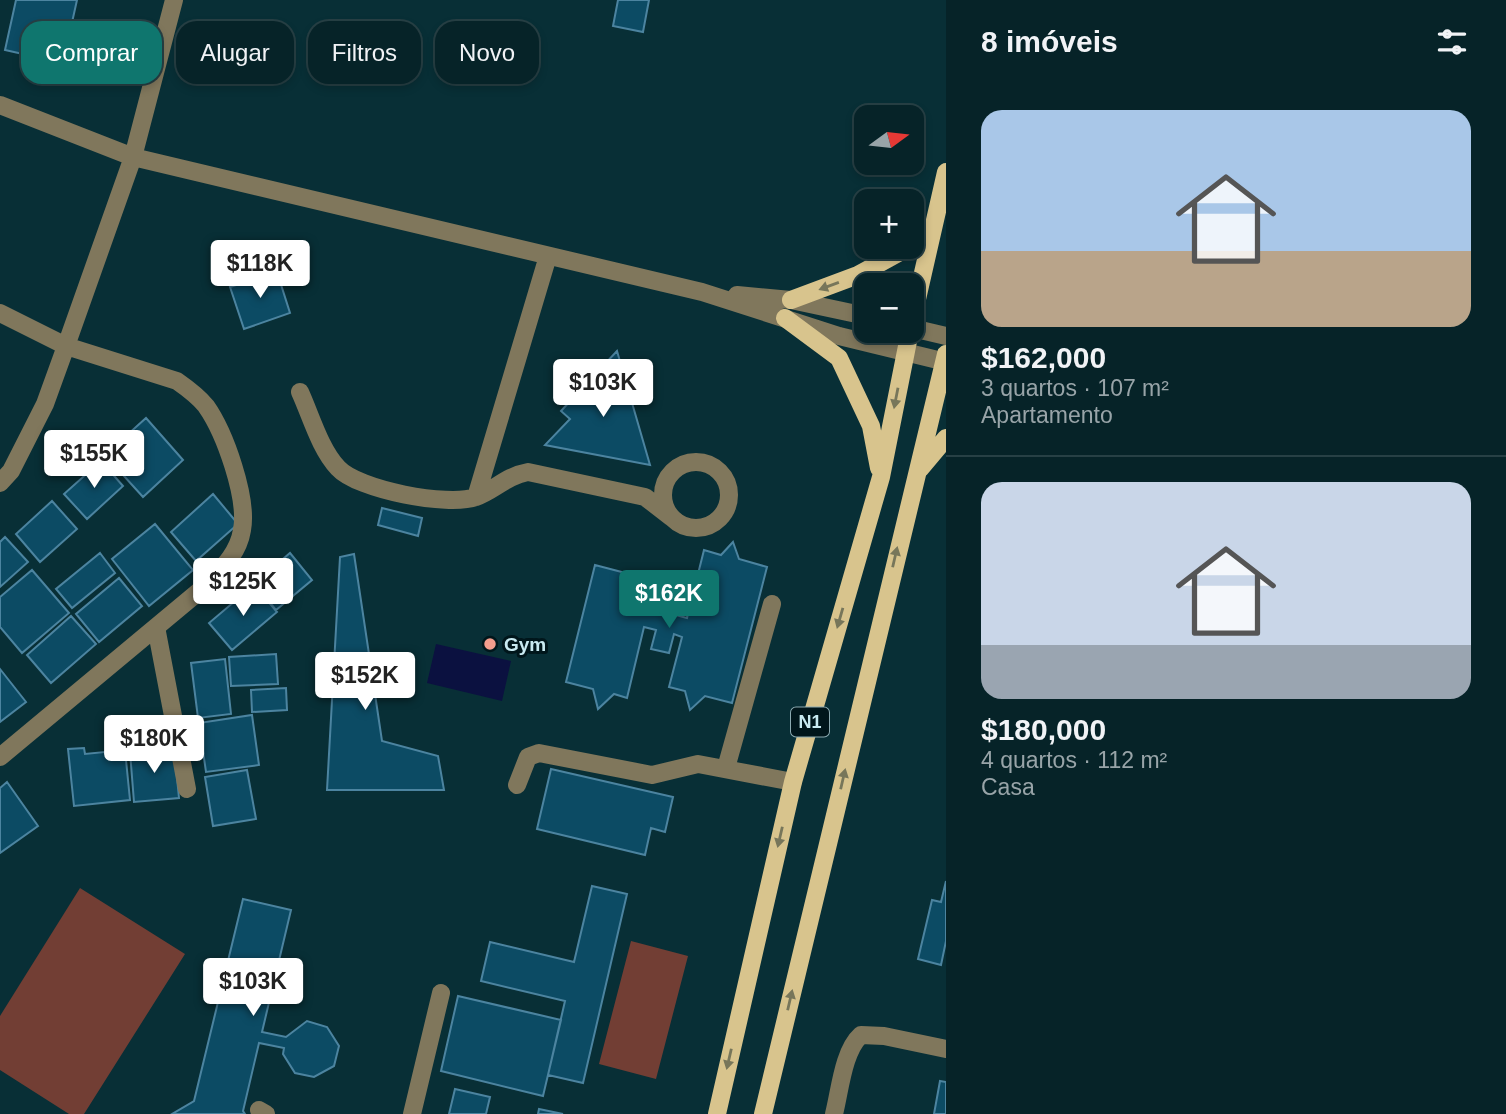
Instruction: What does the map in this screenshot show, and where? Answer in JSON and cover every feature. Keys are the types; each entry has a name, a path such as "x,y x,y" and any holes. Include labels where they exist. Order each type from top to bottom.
{"main road":[{"path":"922,273 946,172"},
{"path":"924,236 930,232"},
{"path":"791,300 858,275 887,259"},
{"path":"785,318 839,358 871,426 881,477"},
{"name":"N1","path":"717,1114 793,782 881,477 908,343"},
{"name":"N1","path":"763,1114 945,359"},
{"path":"915,475 946,438"}],"street":[{"path":"0,483 11,471 45,404 66,346 133,157 174,0"},
{"path":"0,105 133,157 702,292 905,353 945,359"},
{"path":"475,497 548,256"},
{"path":"702,292 791,300 854,313"},
{"path":"0,313 66,346 184,386 206,406 231,459 243,522 232,558 156,627 0,757"},
{"path":"924,332 946,336"},
{"path":"300,392 339,469 357,481 436,501 475,497 510,475 528,472 645,497 671,517"},
{"path":"726,768 772,604"},
{"path":"156,627 187,789"},
{"path":"517,785 528,757 539,753 652,775 698,764 793,782"},
{"path":"412,1114 441,993"},
{"path":"834,1114 852,1049 862,1035 884,1036 946,1049"}],"shaded area":[{"path":"436,644 511,661 502,701 427,683"},
{"path":"80,888 185,954 84,1114 69,1114 0,1070 0,1016"},
{"path":"631,941 688,956 656,1079 599,1064"}],"building":[{"path":"16,0 77,0 72,21 21,21 21,54 5,50"},
{"path":"618,0 649,0 643,32 613,26"},
{"path":"277,272 290,313 244,329 230,287"},
{"path":"617,351 650,465 545,445 570,419 561,411 584,386 587,390 591,385 588,382"},
{"path":"146,418 183,460 143,497 105,455"},
{"path":"101,461 123,486 87,519 64,494"},
{"path":"213,494 238,524 196,561 171,532"},
{"path":"52,501 77,529 40,562 16,534"},
{"path":"382,508 422,518 418,536 378,525"},
{"path":"155,524 193,570 149,606 112,559"},
{"path":"5,537 28,562 0,587 0,542"},
{"path":"733,542 739,559 767,567 732,703 705,696 690,710 685,691 669,687 682,637 674,634 669,653 651,649 656,630 644,627 627,698 614,694 598,709 593,689 566,682 595,565 656,581 649,608 687,618 704,550 721,555"},
{"path":"100,553 115,573 72,608 56,589"},
{"path":"290,553 312,580 276,610 255,583"},
{"path":"354,554 382,741 438,756 444,790 327,790 340,557"},
{"path":"32,570 69,613 22,653 0,627 0,597"},
{"path":"119,578 142,606 99,642 76,614"},
{"path":"254,585 277,612 232,650 209,623"},
{"path":"71,616 96,644 51,683 27,655"},
{"path":"276,654 278,684 231,686 229,657"},
{"path":"225,659 231,714 198,718 191,663"},
{"path":"0,669 26,702 0,722"},
{"path":"286,688 287,710 252,712 251,690"},
{"path":"252,715 259,765 206,772 199,723"},
{"path":"174,747 179,798 134,802 130,752"},
{"path":"84,748 85,754 125,750 130,800 74,806 68,749"},
{"path":"551,769 673,797 665,832 651,828 645,855 537,829"},
{"path":"247,770 256,819 213,826 205,777"},
{"path":"7,782 38,826 0,853 0,788"},
{"path":"946,881 946,941 941,965 918,959 932,900 941,902"},
{"path":"592,886 627,894 583,1083 548,1075 565,1001 481,981 490,942 574,962"},
{"path":"243,899 291,910 262,1032 286,1037 307,1021 327,1027 339,1046 334,1066 314,1077 295,1073 283,1054 284,1048 259,1043 243,1111 245,1114 172,1114 194,1101"},
{"path":"458,996 561,1020 543,1096 441,1071"},
{"path":"940,1081 946,1082 946,1114 934,1114"},
{"path":"455,1089 490,1097 486,1114 449,1114"},
{"path":"539,1109 563,1114 538,1114"}],"place":[{"name":"Gym","path":"490,644"}]}
